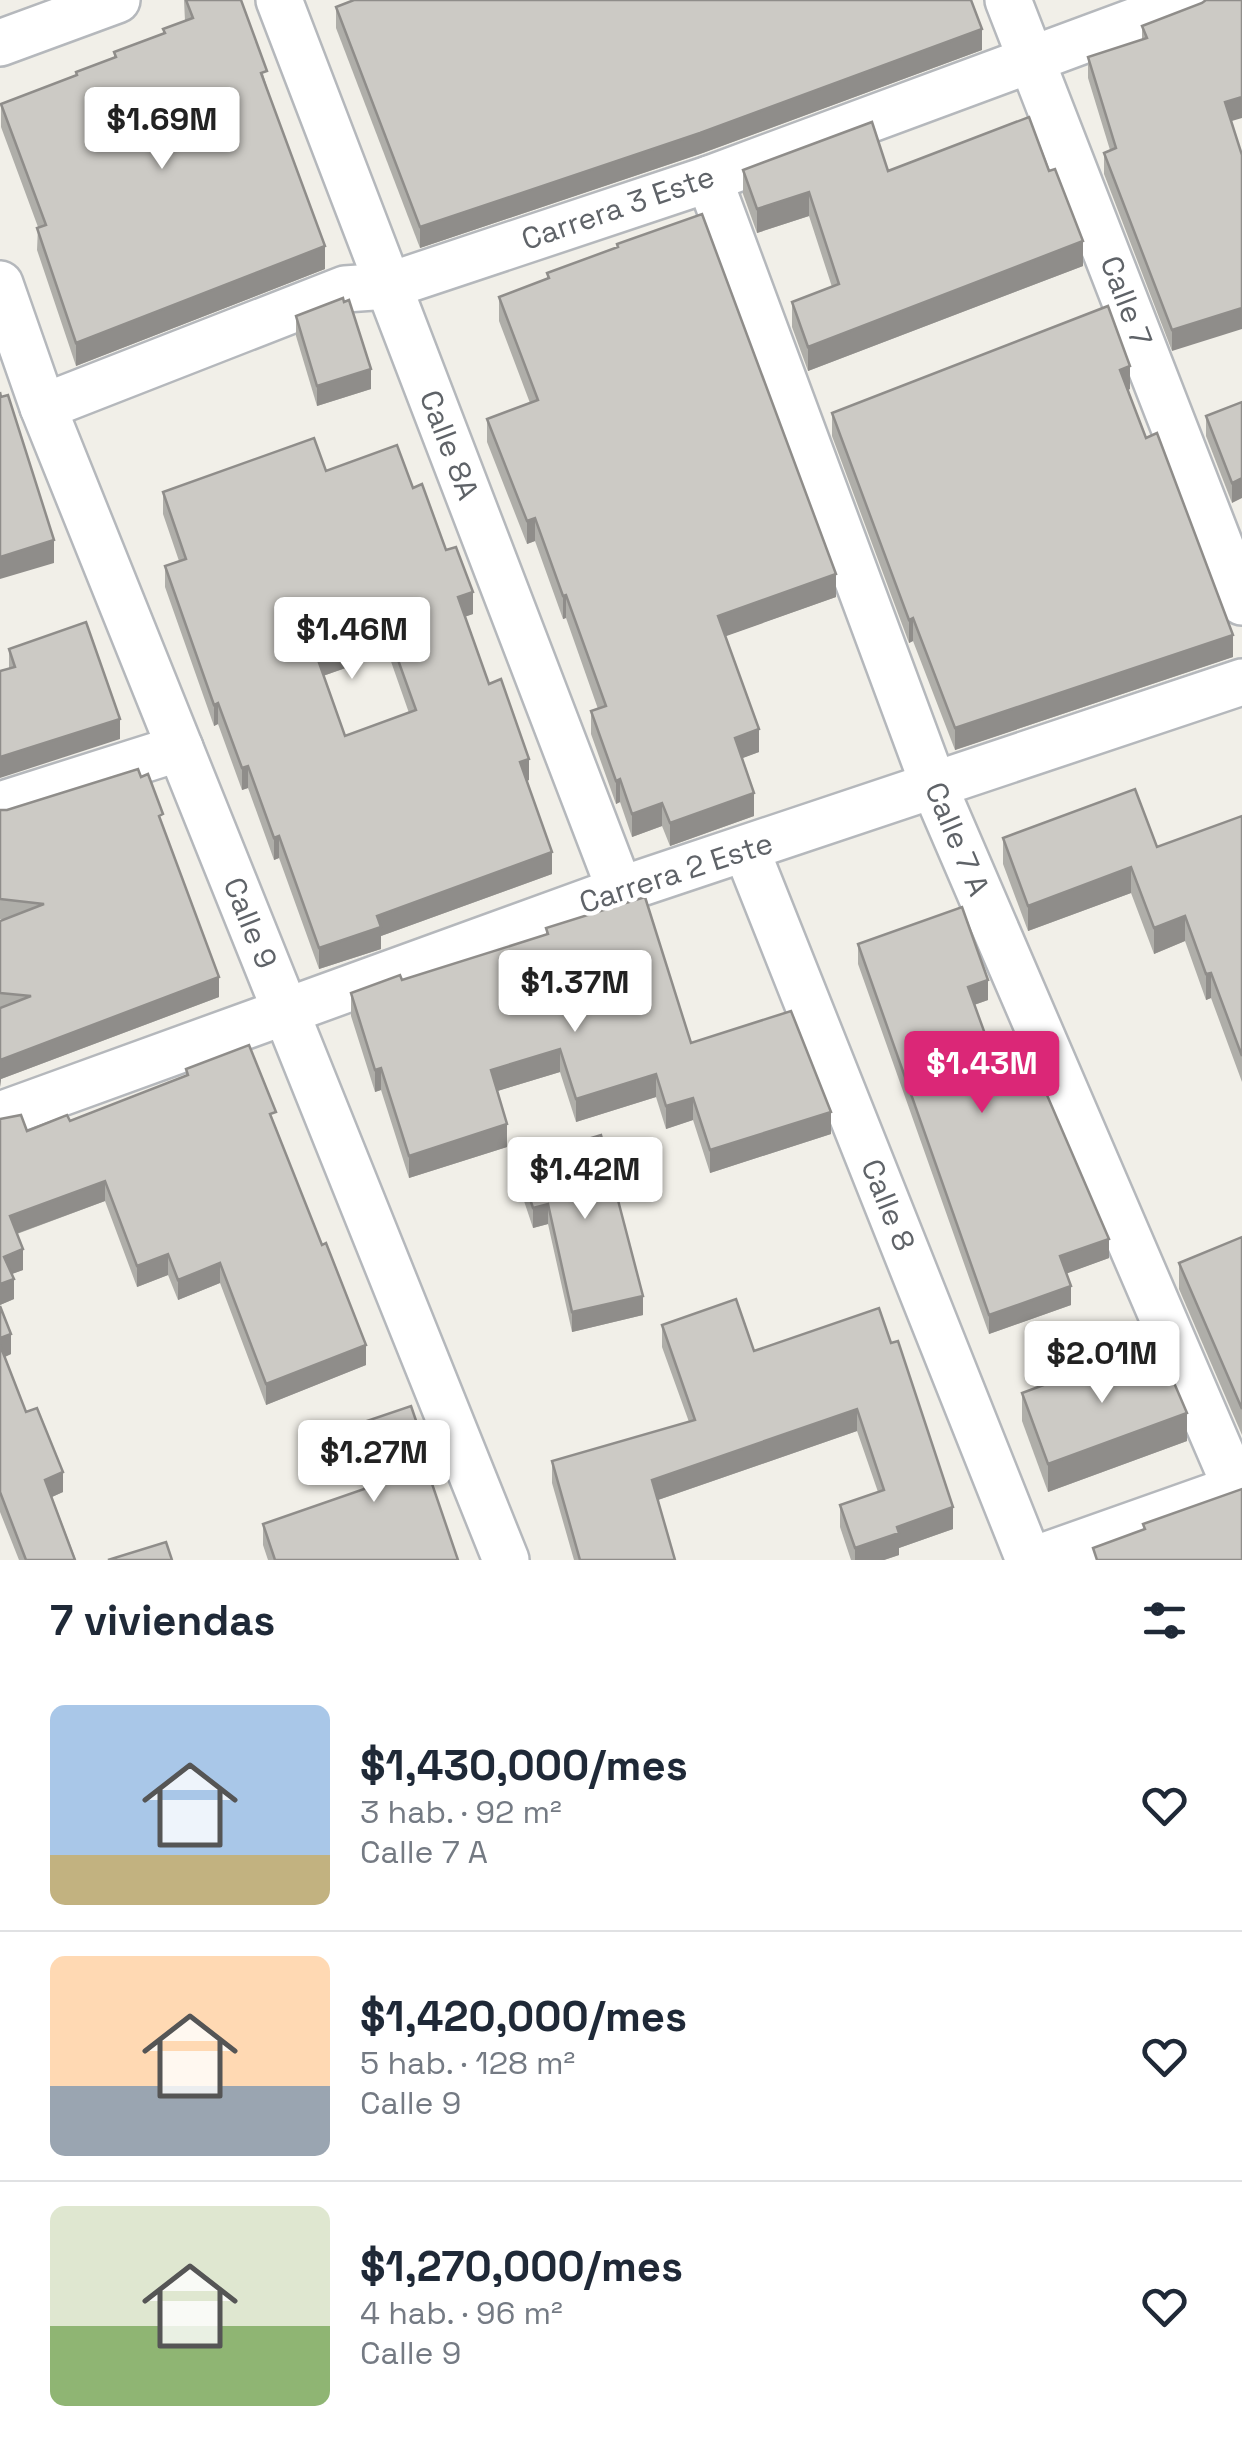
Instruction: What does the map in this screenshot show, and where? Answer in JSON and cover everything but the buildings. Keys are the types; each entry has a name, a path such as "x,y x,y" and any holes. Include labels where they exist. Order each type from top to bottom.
{"street":[{"path":"0,43 117,0"},
{"name":"Calle 8A","path":"280,0 620,890"},
{"name":"Calle 7","path":"1008,0 1242,602"},
{"name":"Carrera 3 Este","path":"43,407 344,289 388,286 709,178 1192,0"},
{"name":"Calle 7 A","path":"709,178 934,786 1239,1487"},
{"name":"Calle 9","path":"0,284 43,407 506,1560"},
{"name":"Carrera 2 Este","path":"0,1115 620,890 1242,682"},
{"path":"0,805 180,748"},
{"name":"Calle 8","path":"746,850 1031,1560"},
{"path":"1031,1560 1239,1487"}]}
